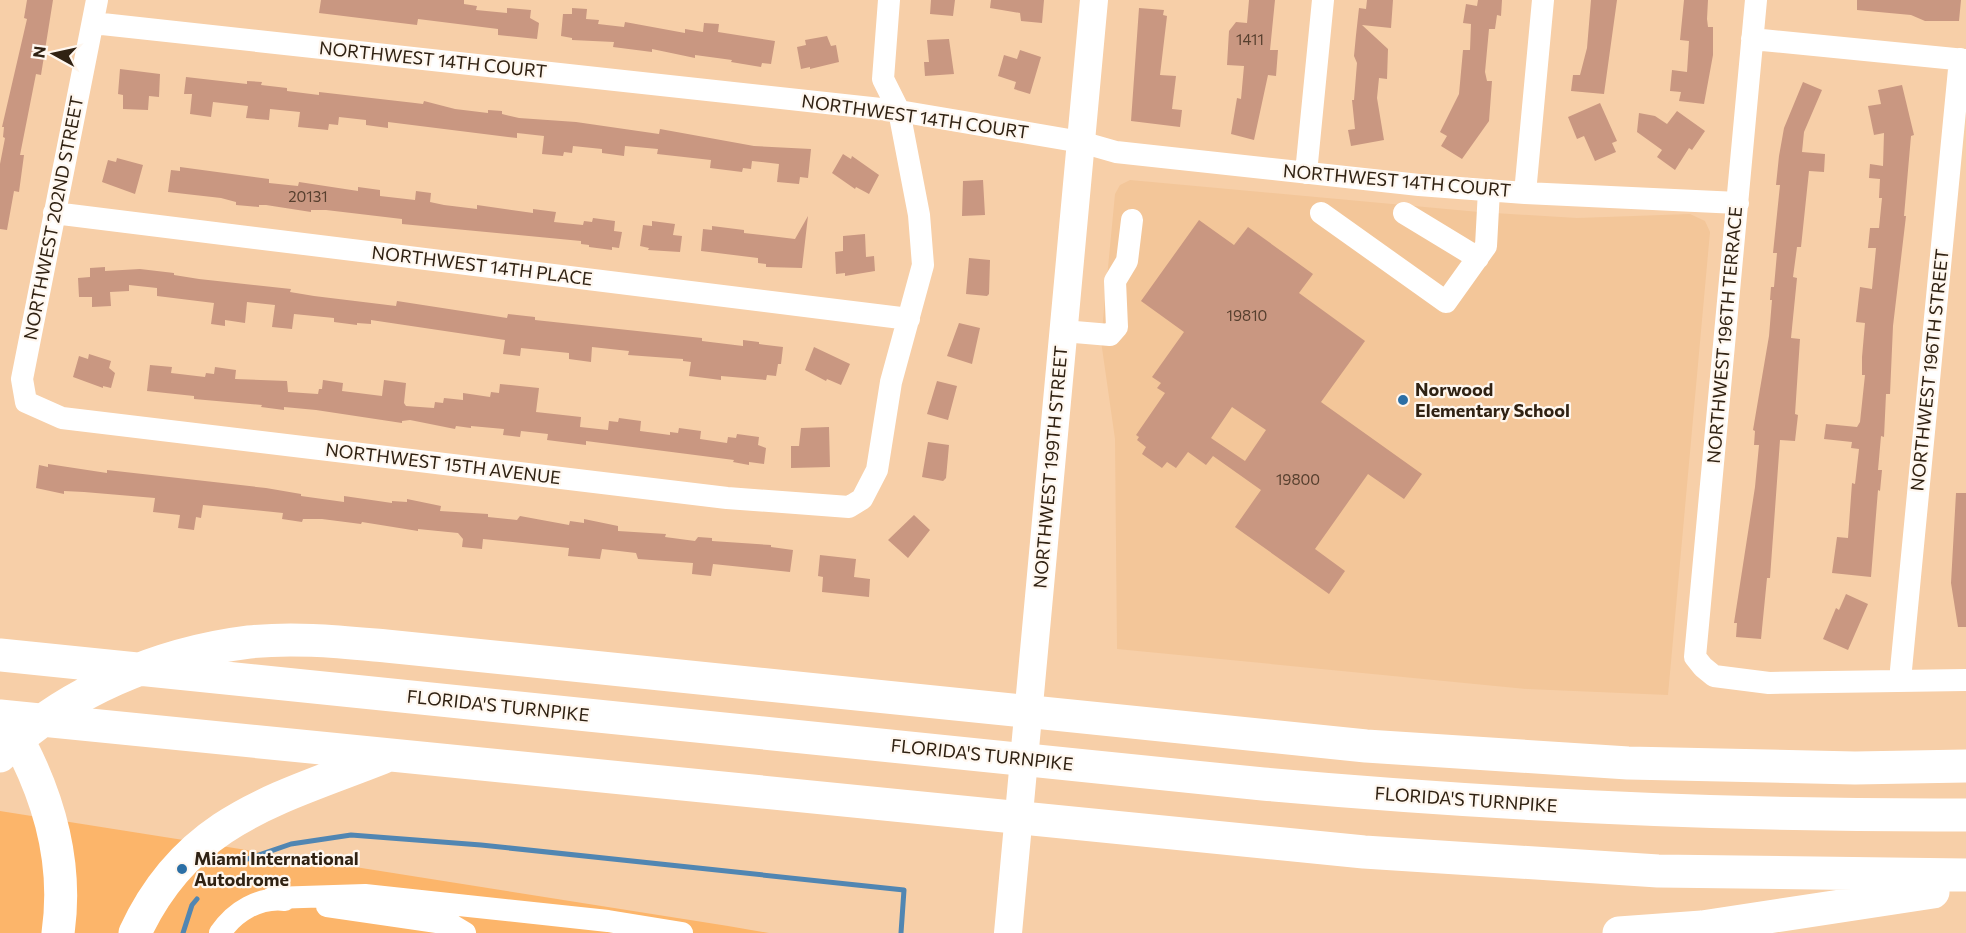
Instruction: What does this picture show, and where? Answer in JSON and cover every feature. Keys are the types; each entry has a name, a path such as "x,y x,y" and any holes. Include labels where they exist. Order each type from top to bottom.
{"highway":[{"path":"0,756 32,729 82,697 128,674 175,658 250,642 288,640 386,646 1366,746 1561,759 1740,766 1966,766"},
{"name":"FLORIDA'S TURNPIKE","path":"0,655 1418,798 1583,808 1775,814 1966,815"},
{"path":"0,708 30,758 44,793 60,872 59,925"},
{"path":"0,716 941,812 1364,852 1582,868 1754,874 1966,875"},
{"path":"135,933 156,894 173,871 192,851 225,825 264,804 388,755"},
{"path":"1619,933 1702,927 1966,886"}],"main road":[{"name":"NORTHWEST 199TH STREET","path":"1008,933 1094,0"}],"street":[{"name":"NORTHWEST 202ND STREET","path":"26,402 22,379 97,0"},
{"path":"889,0 883,79 898,111 919,215 923,265 909,319"},
{"path":"1306,172 1323,0"},
{"path":"1525,193 1543,0"},
{"name":"NORTHWEST 196TH TERRACE","path":"1756,0 1695,657 1714,676 1769,683 1900,680"},
{"name":"NORTHWEST 14TH COURT","path":"93,23 898,111 1081,142 1116,152 1525,193 1738,203"},
{"path":"1752,39 1963,60"},
{"name":"NORTHWEST 196TH STREET","path":"1900,680 1963,60"},
{"path":"1322,213 1446,302 1486,246 1489,190"},
{"name":"NORTHWEST 14TH PLACE","path":"54,213 909,319"},
{"path":"1404,213 1478,258"},
{"path":"1064,331 1110,334 1117,327 1115,281 1127,261 1132,220"},
{"name":"NORTHWEST 15TH AVENUE","path":"26,402 62,418 727,498 849,507 862,499 877,470 891,382 909,319"},
{"path":"1900,680 1966,680"},
{"path":"220,933 253,904 272,898 365,895 608,921 681,933"},
{"path":"272,898 450,924 459,927 465,933"}],"shaded area":[{"name":"Norwood Elementary School","path":"1130,180 1479,212 1577,218 1690,214 1705,221 1710,232 1668,695 1527,689 1117,649 1115,439 1101,341 1115,194 1120,185"},
{"name":"Miami International Autodrome","path":"0,811 728,926 769,933 0,933"}],"building":[{"path":"27,0 53,0 41,75 36,74 20,155 24,155 19,192 14,191 7,230 0,229 0,164 5,138 3,137 4,127 2,127 27,19 24,18"},
{"path":"321,0 464,0 464,4 477,6 476,10 507,13 507,8 531,10 530,18 539,23 537,39 498,35 498,29 418,19 417,25 319,13"},
{"path":"931,0 955,0 953,16 930,14"},
{"path":"991,0 1044,0 1042,23 1021,21 1020,13 990,8"},
{"path":"1249,0 1275,0 1270,50 1278,50 1276,76 1268,75 1254,140 1231,134 1237,98 1241,99 1244,66 1227,65 1229,31 1236,22 1247,23"},
{"path":"1367,0 1393,0 1391,28 1362,25 1388,49 1387,79 1379,78 1377,98 1384,140 1351,146 1348,130 1355,129 1352,100 1354,100 1357,63 1354,56 1356,35 1359,8 1366,9"},
{"path":"1478,0 1502,0 1501,16 1497,15 1495,29 1489,29 1485,72 1487,81 1492,81 1489,121 1462,159 1441,146 1447,136 1440,132 1459,94 1463,50 1470,50 1471,24 1463,23 1466,4 1477,6"},
{"path":"1591,0 1617,0 1604,94 1571,91 1573,75 1580,75 1587,48"},
{"path":"1684,0 1708,0 1707,19 1708,27 1713,27 1713,55 1704,104 1679,101 1681,92 1670,91 1672,70 1687,72 1689,41 1680,40"},
{"path":"1857,0 1961,0 1959,21 1925,21 1911,15 1857,10"},
{"path":"572,8 587,9 586,19 599,20 598,24 624,27 625,22 685,33 685,29 703,32 704,23 719,24 718,32 775,41 771,64 762,63 761,67 731,62 732,60 695,55 695,58 652,49 652,52 613,47 614,42 572,40 572,38 561,36 563,14 572,14"},
{"path":"1139,8 1164,10 1163,15 1167,16 1160,75 1176,76 1172,109 1182,110 1180,127 1131,121"},
{"path":"827,36 831,46 836,45 839,62 801,69 797,47 806,45 805,40"},
{"path":"949,39 954,74 925,76 924,62 929,62 927,40"},
{"path":"1020,50 1041,57 1030,94 1014,89 1016,82 998,76 1004,55 1017,59"},
{"path":"120,69 160,74 159,97 149,96 148,110 123,109 123,95 118,94"},
{"path":"186,77 247,84 247,81 262,82 261,85 287,88 287,91 319,95 319,92 423,104 424,101 455,109 488,113 488,110 502,111 502,114 519,118 576,122 659,134 660,129 754,146 811,149 808,178 800,177 799,184 777,182 779,164 752,161 751,169 743,168 742,172 710,168 711,160 657,154 658,149 625,146 624,156 602,153 602,149 573,146 572,153 564,152 563,156 542,154 544,136 517,133 517,138 388,122 388,128 366,125 366,120 339,117 338,125 329,124 328,130 298,127 300,112 270,109 269,120 246,118 248,106 213,102 211,117 190,114 192,94 184,94"},
{"path":"1803,82 1822,90 1804,132 1802,152 1825,154 1824,172 1809,171 1801,247 1797,247 1793,277 1797,278 1791,338 1800,339 1795,441 1780,440 1770,578 1767,578 1761,639 1736,637 1737,623 1734,623 1755,487 1759,445 1754,445 1755,431 1753,430 1769,336 1771,287 1774,287 1777,253 1773,253 1780,185 1776,185 1779,156 1784,128"},
{"path":"1902,85 1914,135 1911,136 1904,216 1906,216 1893,326 1890,394 1886,394 1884,437 1881,436 1878,470 1882,470 1880,491 1878,490 1871,577 1832,573 1837,537 1848,538 1852,483 1855,484 1859,449 1851,448 1852,442 1824,439 1826,424 1857,427 1860,422 1865,375 1862,375 1862,357 1865,323 1856,322 1860,287 1872,289 1876,248 1868,248 1870,228 1879,228 1882,198 1879,198 1880,179 1869,178 1870,164 1883,166 1884,133 1874,135 1868,106 1881,104 1878,90"},
{"path":"1600,103 1617,141 1612,143 1616,152 1595,161 1584,136 1577,139 1568,117"},
{"path":"1677,111 1705,131 1692,150 1689,148 1675,170 1657,157 1662,150 1637,132 1639,113 1655,116 1667,124"},
{"path":"843,154 851,159 852,156 879,175 869,194 856,187 855,189 832,173"},
{"path":"117,158 143,165 135,194 102,182 108,160 116,162"},
{"path":"180,167 269,179 269,183 298,186 299,182 358,191 358,187 380,190 380,196 415,200 416,191 431,193 430,202 444,205 477,209 477,205 533,213 533,209 556,212 554,222 583,225 584,221 592,222 593,218 615,221 614,231 622,232 619,248 612,247 612,250 589,247 589,245 581,244 581,241 402,224 402,219 326,210 311,210 311,212 266,205 259,205 259,207 236,205 236,202 221,198 168,192 171,170 180,171"},
{"path":"983,180 985,215 962,216 963,181"},
{"path":"808,216 802,268 766,267 766,264 758,263 758,258 701,251 703,229 712,230 712,226 744,230 744,233 795,239"},
{"path":"1199,220 1234,245 1248,227 1313,274 1299,293 1365,341 1321,402 1422,474 1404,499 1368,474 1315,549 1345,571 1329,594 1235,527 1261,490 1213,456 1206,465 1188,452 1176,468 1167,462 1162,468 1142,454 1146,447 1137,440 1139,437 1136,435 1165,393 1157,388 1161,383 1152,377 1184,332 1141,301","holes":["1232,407 1266,430 1245,461 1211,438"]},
{"path":"652,221 675,224 673,235 682,236 680,252 648,250 649,248 640,246 643,225 652,226"},
{"path":"865,234 866,257 874,256 875,271 845,276 845,273 836,274 835,252 843,251 843,236"},
{"path":"969,258 990,260 989,294 987,296 966,294"},
{"path":"105,267 105,271 140,269 199,279 291,289 290,292 314,296 396,306 397,301 507,318 508,314 535,317 535,320 702,338 702,341 743,346 743,340 759,342 759,344 783,347 781,364 778,364 776,376 767,375 766,380 721,376 721,380 689,376 691,362 683,361 683,359 628,355 629,351 592,347 591,362 569,359 569,353 521,348 520,356 503,354 505,340 371,320 371,324 357,323 357,325 334,322 334,318 294,314 292,329 272,327 275,305 247,302 245,323 225,320 225,326 211,324 214,303 157,296 157,288 129,285 129,291 110,292 111,306 92,307 92,297 79,297 78,278 90,277 90,268"},
{"path":"959,323 980,328 972,364 947,356"},
{"path":"814,347 850,364 841,385 827,379 826,381 805,370"},
{"path":"89,354 111,361 109,368 115,373 111,388 103,386 103,388 73,377 79,356 88,359"},
{"path":"150,365 172,367 171,373 205,377 206,373 214,374 215,367 236,370 235,379 287,381 288,392 318,394 319,389 322,389 323,380 343,383 342,391 382,396 384,380 406,383 404,403 406,406 434,408 435,402 443,403 444,398 463,400 463,393 490,397 491,392 499,393 500,384 539,388 536,412 581,417 580,427 608,430 609,421 618,422 619,418 641,421 640,431 670,435 670,432 678,433 679,428 701,431 700,439 727,443 728,437 736,438 737,434 759,437 758,445 766,448 764,464 749,462 749,465 733,462 734,460 586,441 586,445 547,440 548,434 521,431 520,437 503,435 504,429 456,426 455,429 410,420 402,421 402,423 316,410 284,407 284,410 261,407 262,405 194,399 194,396 147,391"},
{"path":"937,381 957,386 948,420 927,414"},
{"path":"829,427 830,467 791,468 791,446 799,446 801,428"},
{"path":"928,442 949,445 946,478 943,481 922,477"},
{"path":"48,464 107,473 107,470 266,488 344,502 344,496 392,503 392,501 407,502 407,499 441,506 440,511 488,514 488,517 517,520 520,516 569,525 570,521 584,523 584,519 618,526 618,531 666,534 665,537 695,541 698,537 712,538 712,541 771,545 771,547 793,550 790,572 713,564 711,576 692,574 693,563 638,559 636,553 602,549 600,559 568,556 569,548 483,539 482,549 462,547 463,539 458,533 418,529 418,531 362,522 361,524 322,519 303,519 302,522 282,519 283,513 203,505 201,518 196,517 194,530 178,528 180,515 153,512 155,498 64,491 64,494 36,488 39,465 48,467"},
{"path":"1956,493 1966,493 1966,627 1958,627 1951,583"},
{"path":"914,515 930,530 908,558 888,540"},
{"path":"820,555 856,559 854,577 870,579 869,597 822,592 823,577 818,576"},
{"path":"1846,594 1868,604 1848,650 1823,639 1836,608 1839,610"}],"waterway":[{"path":"230,865 291,844 351,835 481,845 904,890 901,933"},
{"path":"183,933 192,905 197,899"}],"place":[{"name":"Norwood Elementary School","path":"1403,400"},
{"name":"Miami International Autodrome","path":"182,869"}]}
